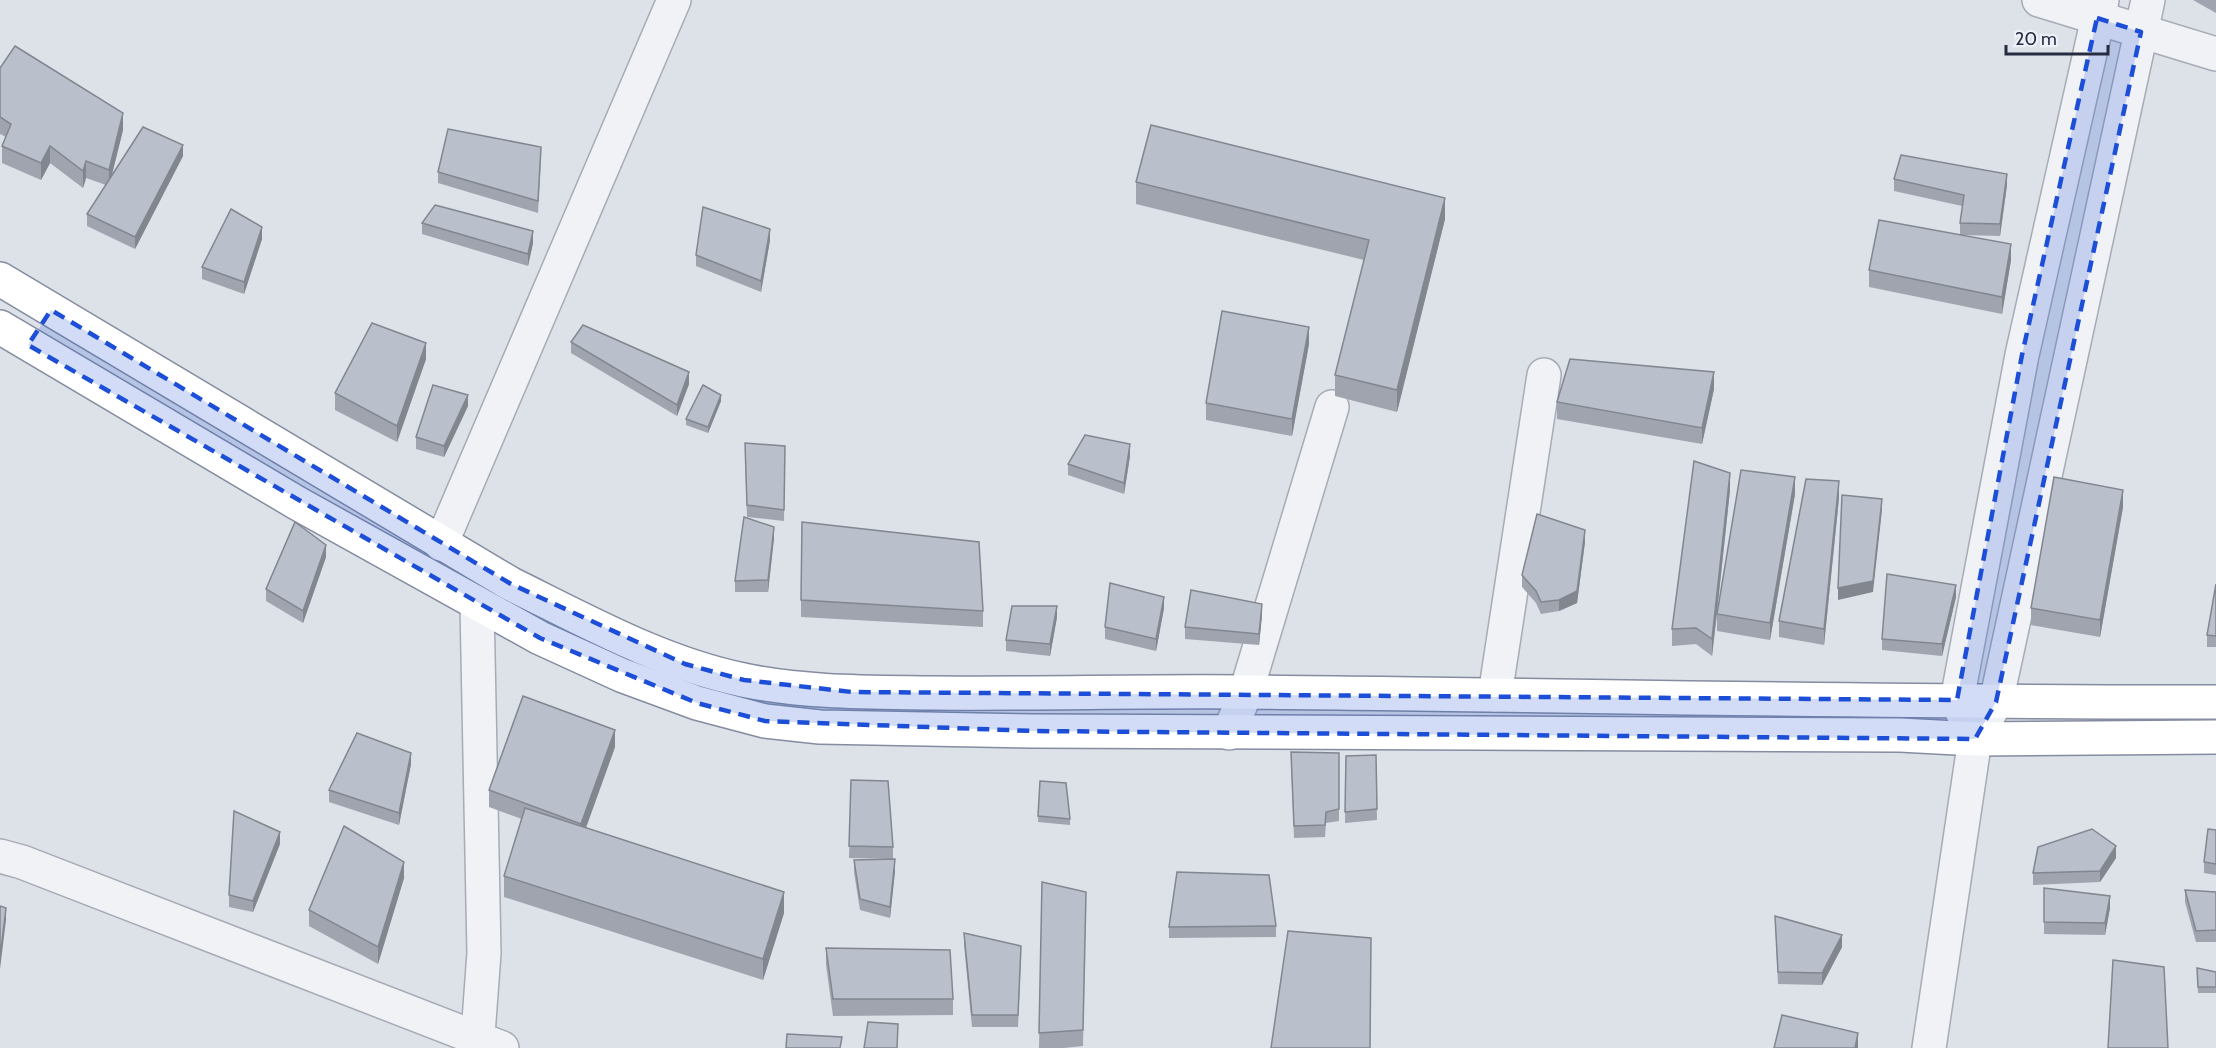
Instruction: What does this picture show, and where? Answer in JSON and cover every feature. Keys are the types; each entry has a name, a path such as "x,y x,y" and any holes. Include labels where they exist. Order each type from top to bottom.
{"highway":[{"path":"0,279 441,544 512,584 595,626 685,664 744,680 852,692 1085,694 1246,692 1996,702 2216,702"},
{"path":"28,345 51,310"},
{"path":"0,327 477,605 540,638 621,675 697,703 765,721 820,727 1229,733 1900,735 1975,739 2216,737"}],"street":[{"path":"441,544 675,0"},
{"path":"2039,0 2100,9 2141,32 2216,54"},
{"path":"1929,1048 1975,739 1996,702 2148,0"},
{"path":"1975,739 1957,700 2022,355 2100,9"},
{"path":"1495,694 1544,375"},
{"path":"1229,733 1246,692 1332,406"},
{"path":"0,856 22,862 486,1045 477,605"}],"highlighted area":[{"path":"2097,18 2141,32 1996,702 1975,739 1034,731 765,721 697,703 540,638 28,345 51,310 511,584 685,664 744,680 852,692 1957,700 2022,355"}],"building":[{"path":"15,46 123,113 109,170 86,161 83,171 50,146 41,163 2,146 11,124 0,117 0,68"},
{"path":"1151,125 1445,198 1397,390 1335,375 1369,240 1136,182"},
{"path":"143,127 183,145 135,237 87,214"},
{"path":"448,129 541,147 538,201 438,172"},
{"path":"1901,155 2007,174 2000,224 1960,223 1964,195 1894,179"},
{"path":"435,205 533,231 528,254 422,223"},
{"path":"703,207 770,229 761,281 696,255"},
{"path":"231,209 262,227 244,282 202,267"},
{"path":"1879,220 2011,244 2002,297 1869,270"},
{"path":"1222,311 1309,327 1292,419 1206,403"},
{"path":"372,323 426,343 397,426 335,393"},
{"path":"583,325 689,372 677,405 571,342"},
{"path":"1570,359 1714,372 1702,428 1557,402"},
{"path":"433,385 468,395 444,446 416,437"},
{"path":"703,385 721,395 708,427 686,419"},
{"path":"1085,435 1130,444 1124,483 1068,464"},
{"path":"745,443 785,446 784,510 747,505"},
{"path":"1694,461 1730,473 1712,639 1696,628 1672,629"},
{"path":"1741,470 1795,477 1770,623 1717,614"},
{"path":"2054,477 2123,490 2100,620 2031,608"},
{"path":"1806,479 1839,481 1824,629 1779,621"},
{"path":"1842,495 1882,499 1873,581 1838,588"},
{"path":"1537,514 1585,530 1577,591 1559,600 1541,602 1536,591 1522,575"},
{"path":"744,517 774,527 768,580 735,581"},
{"path":"295,522 326,545 303,611 266,589"},
{"path":"802,522 979,542 983,611 801,600"},
{"path":"1887,574 1956,585 1942,644 1882,639"},
{"path":"1110,583 1164,597 1156,639 1105,627"},
{"path":"2216,584 2216,636 2207,635"},
{"path":"1191,590 1262,604 1259,634 1185,627"},
{"path":"1012,606 1057,606 1050,644 1006,640"},
{"path":"523,696 615,730 581,824 489,790"},
{"path":"357,733 411,753 399,813 329,790"},
{"path":"1291,752 1339,753 1339,809 1326,812 1325,825 1294,826"},
{"path":"1376,755 1377,809 1345,812 1346,756"},
{"path":"851,780 888,781 893,847 849,846"},
{"path":"1040,781 1066,783 1070,819 1038,816"},
{"path":"525,808 784,892 763,959 504,876"},
{"path":"234,811 280,832 253,901 229,895"},
{"path":"344,826 404,862 378,947 309,910"},
{"path":"2092,829 2116,846 2100,871 2033,873 2038,847"},
{"path":"2208,829 2216,830 2216,864 2204,862"},
{"path":"895,859 890,907 860,899 854,860"},
{"path":"1177,872 1269,875 1276,926 1169,927"},
{"path":"1042,882 1086,892 1083,1030 1039,1033"},
{"path":"2044,888 2110,896 2105,923 2044,922"},
{"path":"2185,890 2216,892 2216,930 2196,931"},
{"path":"0,906 6,908 0,958"},
{"path":"1775,916 1842,935 1822,973 1778,972"},
{"path":"1288,931 1371,938 1370,1048 1271,1048"},
{"path":"964,933 1021,946 1018,1015 972,1015"},
{"path":"826,948 950,950 953,999 833,999"},
{"path":"2113,960 2164,967 2168,1048 2108,1048"},
{"path":"2197,968 2216,972 2216,987 2198,987"},
{"path":"1782,1015 1858,1033 1855,1048 1774,1048"},
{"path":"868,1022 898,1024 897,1048 864,1048"},
{"path":"787,1034 842,1037 840,1048 786,1048"}]}
